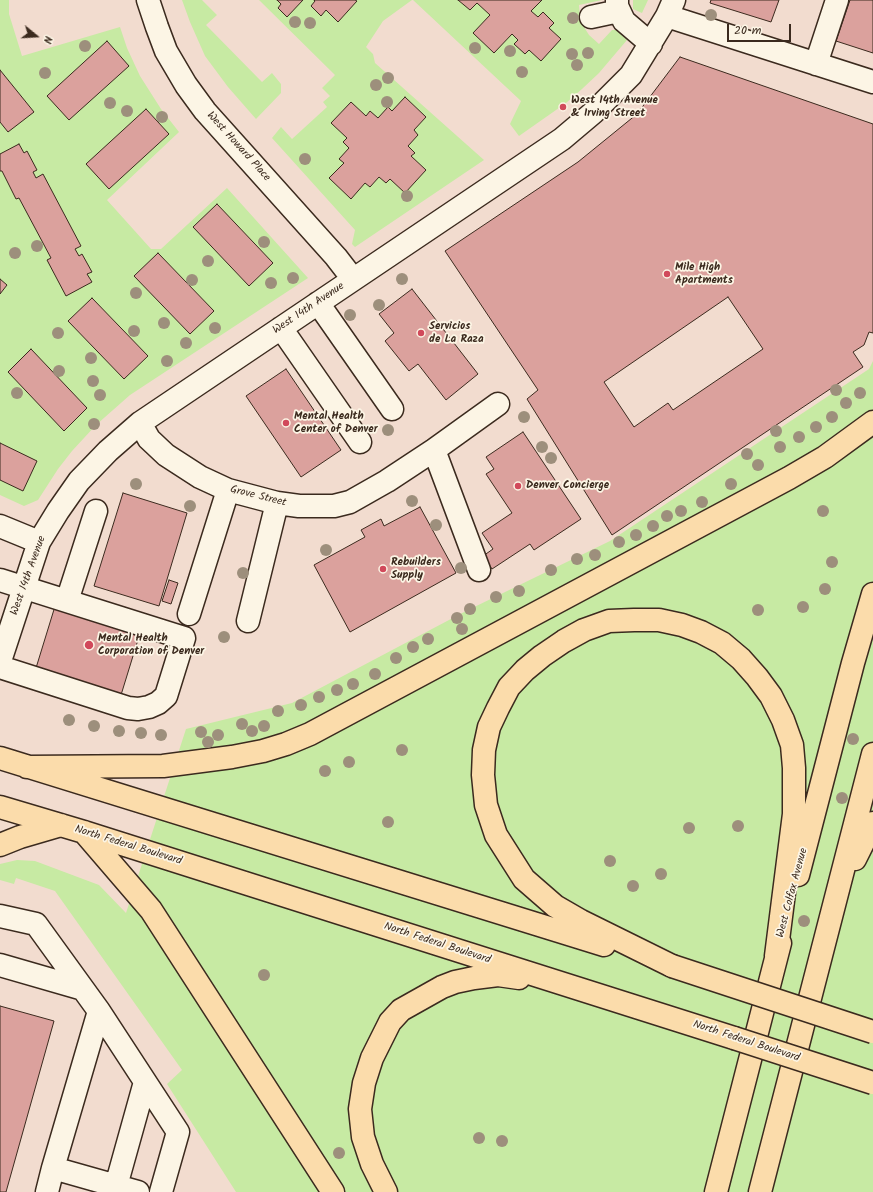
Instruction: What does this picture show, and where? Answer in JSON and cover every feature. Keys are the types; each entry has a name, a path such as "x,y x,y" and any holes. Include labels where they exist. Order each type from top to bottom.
{"main road":[{"path":"27,767 163,766 232,757 263,751 286,744 310,734 789,478 825,457 873,422"},
{"name":"West Colfax Avenue","path":"716,1192 776,956 853,663 873,594"},
{"path":"672,966 580,921 555,906 524,879 496,835 486,805 483,775 484,750 489,727 509,687 525,670 564,641 584,630 609,621 659,620 682,625 701,632 722,643 741,659 758,677 771,696 783,720 793,752 794,814 776,956"},
{"path":"760,1192 873,754"},
{"path":"0,758 672,966 873,1032"},
{"name":"North Federal Boulevard","path":"0,807 84,832 873,1083"},
{"path":"834,901 873,823"},
{"path":"0,845 20,837 61,825"},
{"path":"84,832 151,910 333,1192"},
{"path":"386,1192 372,1164 367,1150 363,1137 360,1109 364,1083 372,1058 390,1022 401,1010 442,987 455,982 498,975 533,981 657,1014"},
{"path":"700,1192 738,1107"}],"street":[{"name":"West Howard Place","path":"148,0 166,51 186,85 205,111 336,257 353,279"},
{"path":"816,64 837,0"},
{"path":"591,16 618,6 624,21 651,44"},
{"path":"670,8 816,64 873,82"},
{"name":"West 14th Avenue","path":"0,661 39,542 79,480 108,451 140,423 562,138 594,112 631,75 651,44 670,8"},
{"path":"318,303 392,408"},
{"path":"281,328 360,442"},
{"name":"Grove Street","path":"140,423 149,439 166,455 200,477 228,490 277,503 334,506 350,502 387,481 434,450 498,404"},
{"path":"434,450 479,570"},
{"path":"189,614 228,490"},
{"path":"248,621 277,503"},
{"path":"67,601 96,511"},
{"path":"0,526 39,542"},
{"path":"0,580 184,638 166,696 158,703 149,707 138,709 128,708 0,667"},
{"path":"0,916 36,924 99,1011 178,1132 161,1192"},
{"path":"0,965 83,989"},
{"path":"47,1192 99,1011"},
{"path":"116,1186 145,1082"},
{"path":"53,1168 75,1183 116,1186 138,1192"}],"green space":[{"path":"0,0 9,0 9,14 22,56 120,27 127,48 140,76 161,109 179,132 107,200 151,249 161,249 227,188 308,278 130,395 96,425 72,451 58,469 38,500 24,506 0,495"},
{"path":"182,0 202,0 217,15 206,25 262,82 272,73 281,84 281,93 256,119 228,87 205,56"},
{"path":"259,0 412,0 383,21 366,47 373,54 375,63 484,160 355,247 352,244 355,230 272,138 281,127 292,139 327,107 323,102 330,96 322,88 335,75"},
{"path":"413,0 602,0 579,5 580,18 589,35 599,44 612,30 617,30 627,40 599,73 582,89 566,103 519,136 510,124 521,101"},
{"path":"633,0 648,0 642,13 633,9"},
{"path":"873,361 873,1192 236,1192 167,1084 182,1070 55,891 16,878 14,884 0,880 0,864 17,860 35,861 99,885 126,913 186,729 292,703 466,611 610,541 869,369"}],"building":[{"path":"277,0 303,0 287,17 278,8 281,4"},
{"path":"314,0 357,1 338,22 326,10 321,16 311,6 315,1"},
{"path":"458,0 542,0 531,11 538,17 543,12 554,23 549,28 561,39 541,61 529,50 525,54 514,44 518,40 512,34 494,53 473,33 490,15 477,3 470,10"},
{"path":"711,0 779,0 771,22 710,3"},
{"path":"850,0 873,0 873,53 836,41"},
{"path":"107,41 129,66 69,120 47,96"},
{"name":"Mile High Apartments","path":"680,57 873,124 873,333 869,332 864,345 853,352 863,367 612,535 527,399 538,390 445,251 578,162 637,114","holes":["728,297 763,349 673,410 668,403 634,427 604,382"]},
{"path":"0,70 34,112 8,132 0,122"},
{"path":"405,97 426,117 414,130 418,135 408,146 415,153 411,156 426,170 405,193 390,179 386,183 379,177 370,187 365,183 351,199 329,178 344,163 339,159 349,148 343,142 347,138 331,123 351,102 366,116 370,111 378,118 388,107 392,111"},
{"path":"146,109 169,134 109,189 86,164"},
{"path":"19,144 24,153 27,151 37,170 33,172 36,178 43,174 81,246 75,249 79,256 82,254 92,272 87,274 92,282 66,296 47,260 51,258 19,198 16,199 2,171 0,171 0,154"},
{"path":"217,204 273,263 249,286 193,227"},
{"path":"158,253 214,311 190,334 134,276"},
{"path":"0,279 7,285 0,294"},
{"path":"412,289 478,374 446,400 418,364 409,371 385,341 394,333 379,314"},
{"path":"92,298 148,356 124,379 68,321"},
{"path":"31,349 87,408 64,431 8,372"},
{"path":"286,369 341,450 301,477 246,396"},
{"path":"523,432 581,519 534,550 530,544 492,569 483,556 493,549 482,533 512,513 486,474 494,469 486,457"},
{"path":"0,443 37,461 23,491 0,480"},
{"path":"123,493 187,513 159,606 94,586"},
{"path":"420,507 456,573 350,632 314,565 365,537 361,530 381,519 384,526"},
{"path":"169,580 178,583 171,604 162,601"},
{"path":"56,603 141,630 121,695 36,668"},
{"path":"0,1006 54,1021 6,1192 0,1192"}],"place":[{"name":"West 14th Avenue & Irving Street","path":"563,107"},
{"name":"Mile High Apartments","path":"667,274"},
{"name":"Servicios de La Raza","path":"421,333"},
{"name":"Mental Health Center of Denver","path":"286,423"},
{"name":"Denver Concierge","path":"518,486"},
{"name":"Rebuilders Supply","path":"383,569"},
{"name":"Mental Health Corporation of Denver","path":"89,645"}]}
